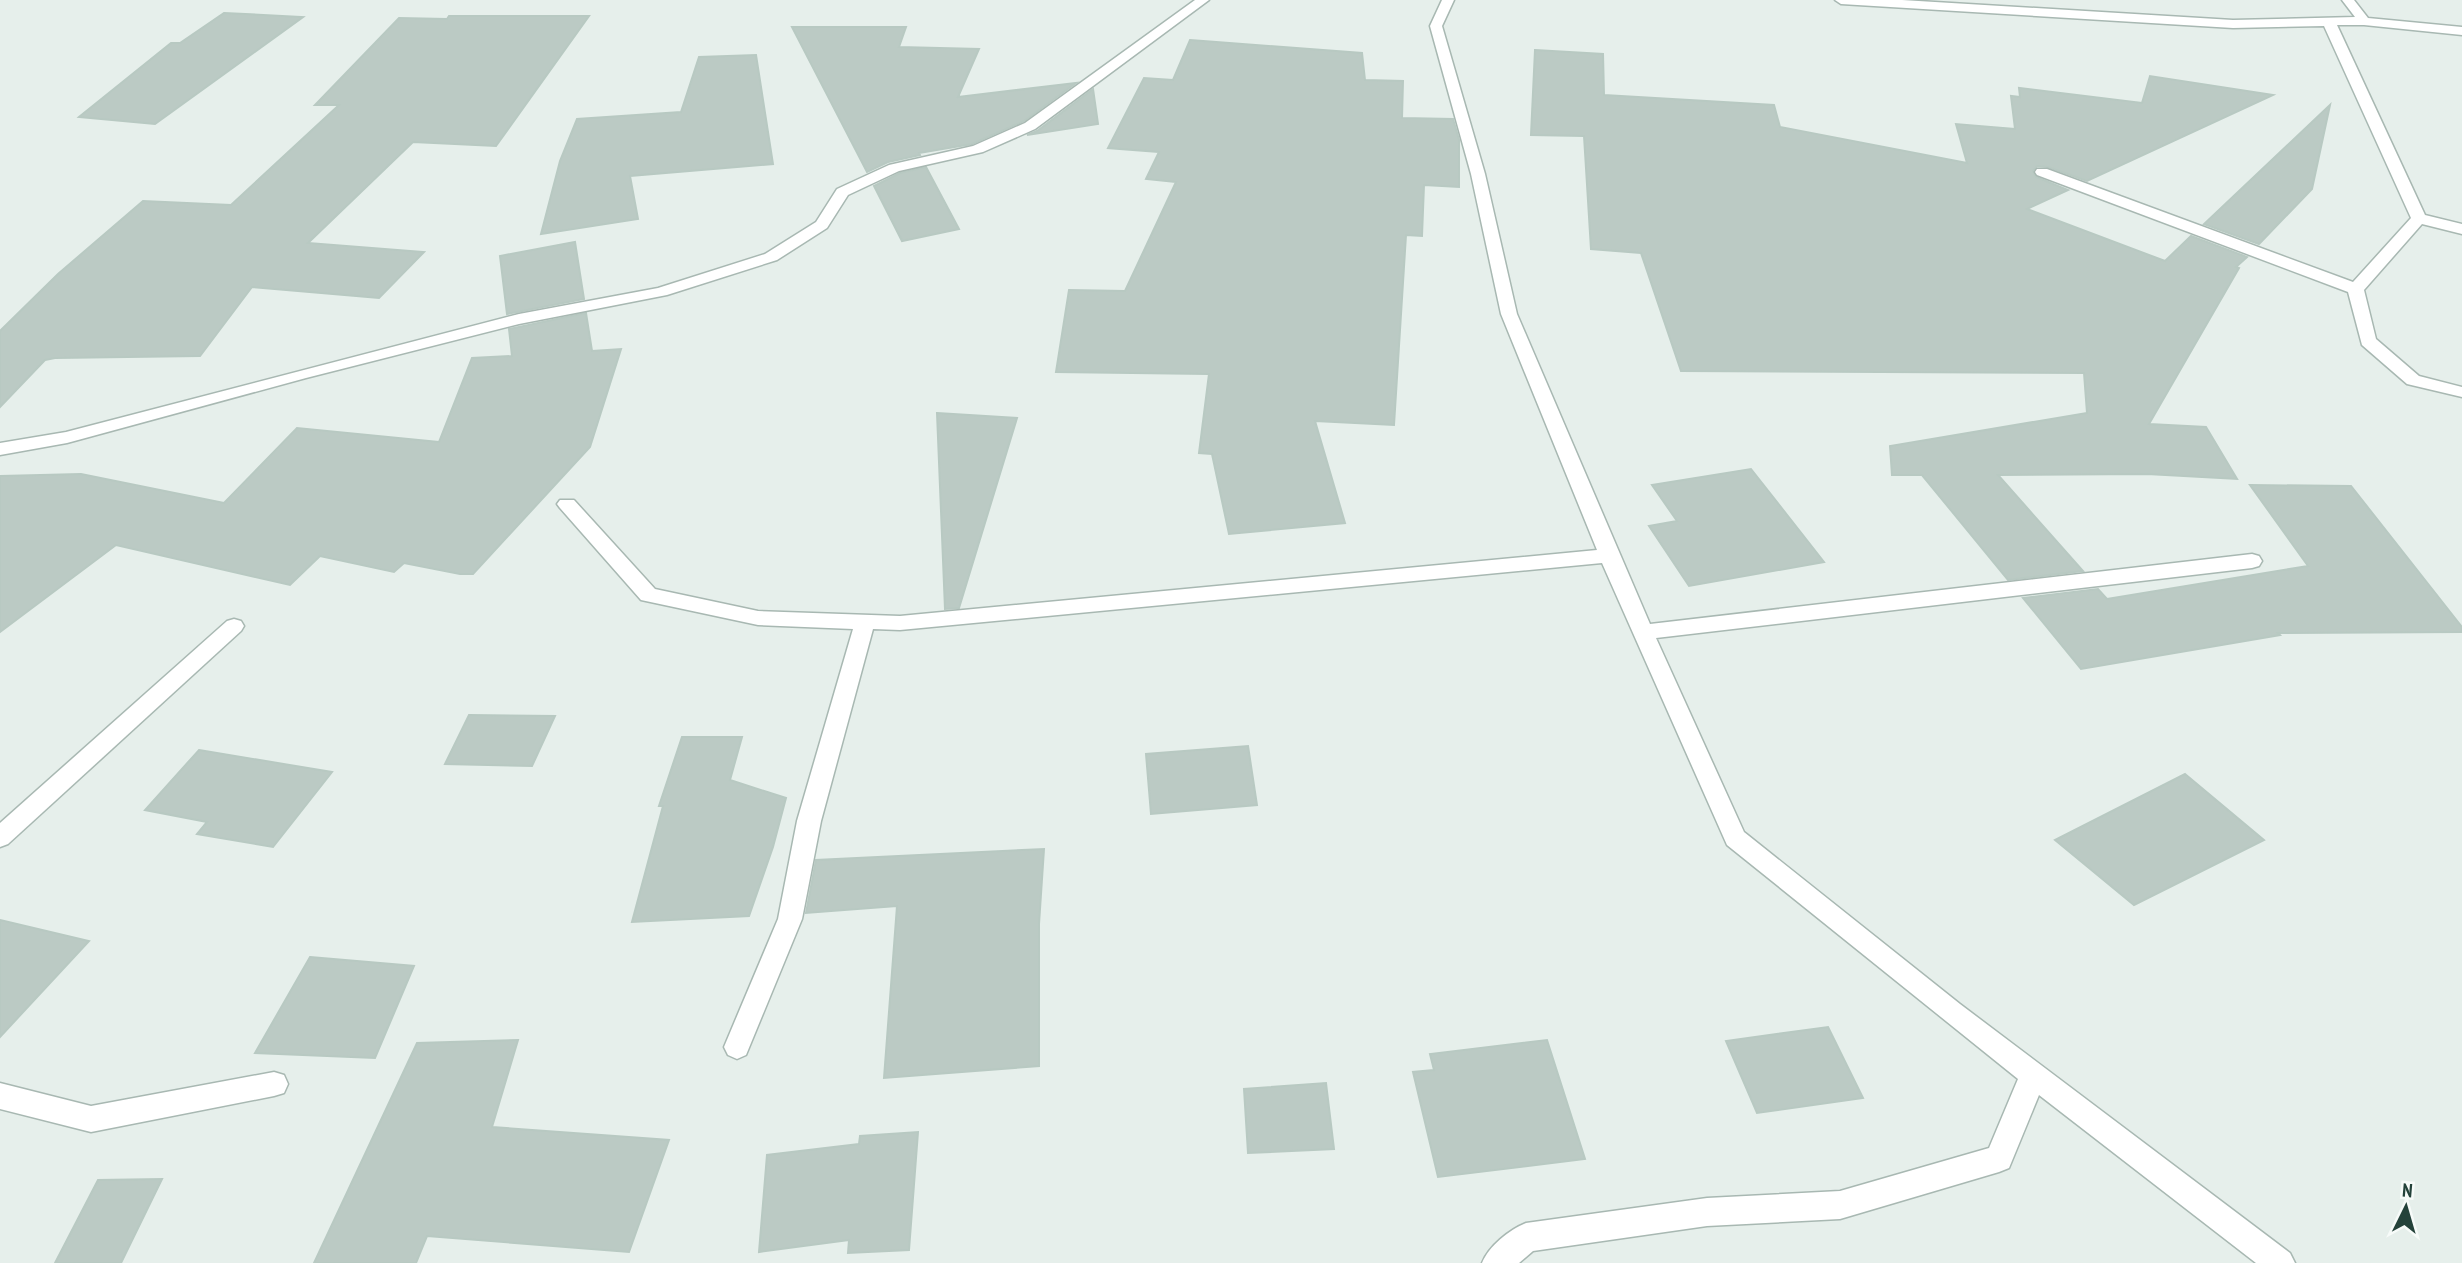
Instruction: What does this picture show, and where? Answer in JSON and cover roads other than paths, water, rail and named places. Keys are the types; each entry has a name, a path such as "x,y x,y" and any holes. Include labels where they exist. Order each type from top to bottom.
{"street":[{"path":"0,449 67,437 300,374 519,319 661,292 771,257 822,225 842,192 894,168 978,149 1030,126 1203,0"},
{"path":"1448,0 1436,26 1478,174 1509,314 1609,556 1735,838 1951,1012 2280,1263"},
{"path":"1841,0 2233,24 2364,21 2462,31"},
{"path":"2348,0 2364,21"},
{"path":"2329,22 2419,218"},
{"path":"2042,172 2356,289"},
{"path":"2419,218 2462,229"},
{"path":"2356,289 2419,218"},
{"path":"2356,289 2368,341 2413,380 2462,392"},
{"path":"567,504 648,595 758,618 900,623 1609,556"},
{"path":"1643,632 2252,561"},
{"path":"737,1047 790,919 809,821 865,622"},
{"path":"0,837 234,626"},
{"path":"1497,1263 1527,1237 1707,1212 1840,1205 1998,1158 2034,1074"},
{"path":"0,1096 91,1119 274,1084"}]}
